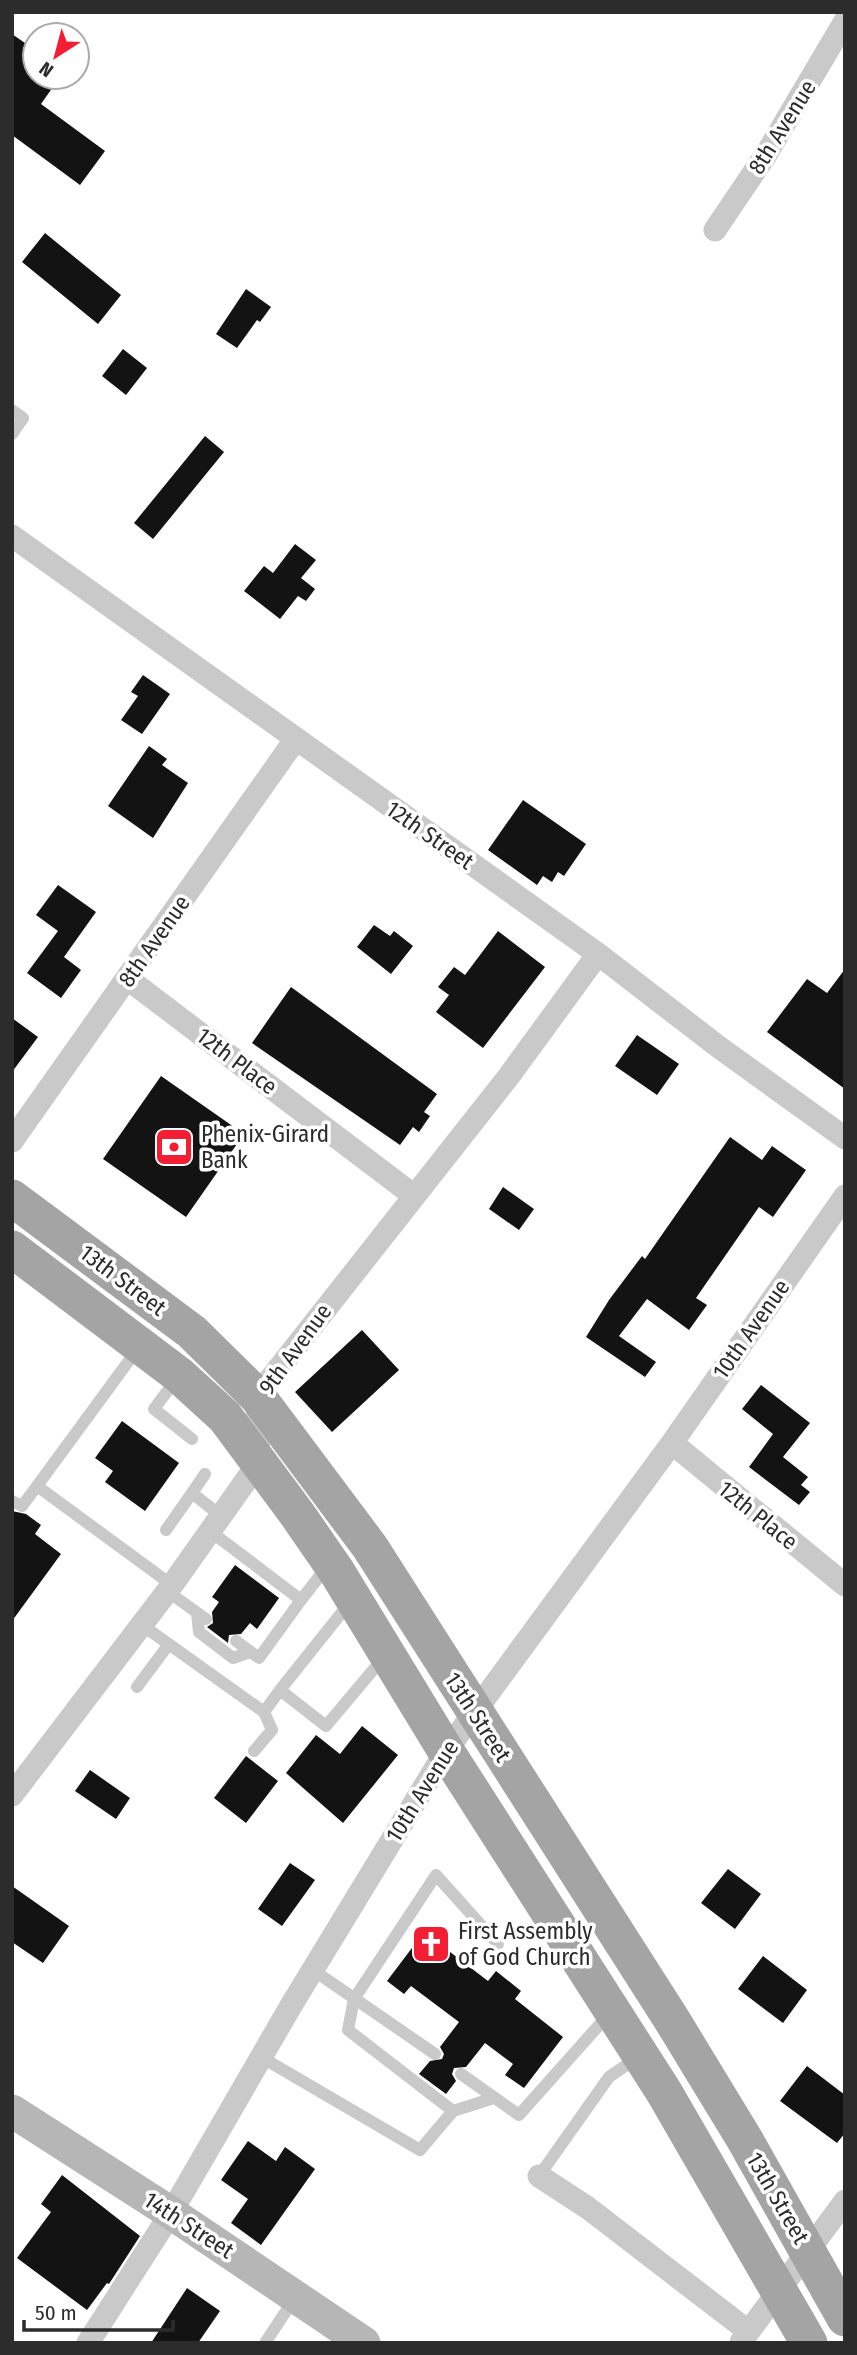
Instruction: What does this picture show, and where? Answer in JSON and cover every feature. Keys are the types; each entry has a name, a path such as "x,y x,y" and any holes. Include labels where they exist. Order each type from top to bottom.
{"main road":[{"name":"13th Street","path":"12,1198 192,1332 257,1396 370,1547 671,2020 845,2318"},
{"name":"13th Street","path":"12,1250 179,1375 225,1417 259,1462 330,1563 640,2055 809,2343"}],"street":[{"name":"8th Avenue","path":"715,230 767,153 845,21"},
{"name":"12th Street","path":"12,536 598,954 720,1048 845,1138"},
{"name":"8th Avenue","path":"12,1141 295,740"},
{"name":"9th Avenue","path":"259,1462 257,1396 509,1076 598,954"},
{"name":"12th Place","path":"128,979 414,1195"},
{"name":"10th Avenue","path":"88,2343 171,2213 261,2057 446,1751 672,1443 845,1196"},
{"name":"12th Place","path":"672,1443 845,1585"},
{"path":"12,1795 170,1588 259,1462"},
{"name":"14th Street","path":"12,2111 296,2296 344,2338"},
{"path":"539,2176 587,2208 744,2337 845,2201"}],"lane":[{"path":"12,410 23,418 12,434"},
{"path":"12,1501 22,1506 141,1344"},
{"path":"179,1375 154,1409 191,1439"},
{"path":"166,1530 205,1474"},
{"path":"37,1486 170,1588 202,1616 199,1632 233,1658 250,1652"},
{"path":"191,1493 216,1523 300,1600"},
{"path":"236,1641 259,1658 330,1563"},
{"path":"264,1712 353,1599"},
{"path":"142,1625 264,1712 272,1730 254,1751"},
{"path":"138,1687 169,1644"},
{"path":"280,1690 326,1726 386,1654"},
{"path":"453,2112 348,2030 354,1999 436,1875 498,1944"},
{"path":"313,1970 435,2054"},
{"path":"461,2074 519,2115 611,2011"},
{"path":"539,2176 609,2077 640,2055"},
{"path":"261,2057 420,2150 453,2112 494,2098"},
{"path":"265,2343 296,2296"}],"building":[{"path":"12,34 21,40 21,91 50,91 41,104 105,151 80,185 12,135"},
{"path":"45,233 121,295 98,324 22,262"},
{"path":"246,289 271,307 260,322 257,320 237,348 216,334"},
{"path":"123,349 147,368 126,395 102,376"},
{"path":"205,436 224,452 153,539 134,523"},
{"path":"295,544 316,560 301,578 315,589 306,601 298,596 280,619 244,591 264,566 273,573"},
{"path":"143,675 170,694 142,734 121,720 138,696 131,692"},
{"path":"149,746 167,759 162,765 188,783 153,838 108,806"},
{"path":"523,800 586,844 564,876 558,872 552,882 543,876 537,885 488,850"},
{"path":"58,885 96,912 64,957 81,970 61,998 27,973 58,931 36,915"},
{"path":"374,925 390,936 394,931 413,946 391,974 357,947"},
{"path":"498,931 545,967 483,1048 436,1012 449,995 438,987 454,967 465,975"},
{"path":"845,969 845,1089 767,1032 807,979 827,993"},
{"path":"291,987 437,1094 424,1112 430,1116 419,1132 413,1127 400,1145 252,1043"},
{"path":"12,1018 38,1037 12,1072"},
{"path":"637,1035 679,1064 657,1095 615,1066"},
{"name":"Phenix-Girard Bank","path":"161,1076 244,1134 186,1217 103,1159"},
{"path":"730,1137 762,1160 772,1146 806,1170 773,1217 759,1207 696,1298 707,1305 689,1330 647,1299 619,1336 656,1362 645,1377 586,1337 609,1300 642,1256 645,1259"},
{"path":"503,1187 534,1209 519,1230 489,1209"},
{"path":"362,1330 399,1370 332,1432 295,1392"},
{"path":"761,1385 810,1423 783,1457 808,1477 801,1485 810,1492 799,1505 749,1467 773,1434 742,1409"},
{"path":"122,1421 179,1463 145,1511 105,1482 113,1471 95,1458"},
{"path":"12,1511 26,1514 41,1525 35,1534 61,1554 12,1621"},
{"path":"235,1565 279,1598 257,1629 250,1623 241,1634 229,1635 228,1643 207,1627 213,1623 212,1612 219,1602 212,1597"},
{"path":"362,1726 398,1755 343,1823 286,1773 316,1735 340,1754"},
{"path":"246,1756 278,1781 246,1823 214,1798"},
{"path":"90,1770 130,1798 116,1819 75,1791"},
{"path":"290,1863 315,1880 282,1926 258,1909"},
{"path":"728,1869 761,1894 735,1929 701,1903"},
{"path":"12,1886 69,1926 43,1963 12,1942"},
{"path":"424,1932 488,1981 496,1971 521,1991 515,1999 563,2037 524,2088 505,2075 513,2064 485,2043 466,2067 454,2068 452,2074 456,2081 446,2094 419,2074 430,2061 442,2059 444,2054 440,2047 459,2022 411,1986 404,1994 387,1981"},
{"path":"763,1956 807,1990 783,2023 738,1989"},
{"path":"807,2066 845,2095 845,2133 837,2143 780,2101"},
{"path":"248,2141 276,2161 285,2147 315,2169 261,2245 231,2223 248,2199 221,2180"},
{"path":"62,2175 140,2236 109,2284 107,2283 87,2310 17,2258 51,2212 41,2204"},
{"path":"187,2288 220,2311 198,2343 151,2343"}],"place":[{"name":"Phenix-Girard Bank","path":"174,1147"},
{"name":"First Assembly of God Church","path":"431,1944"}]}
